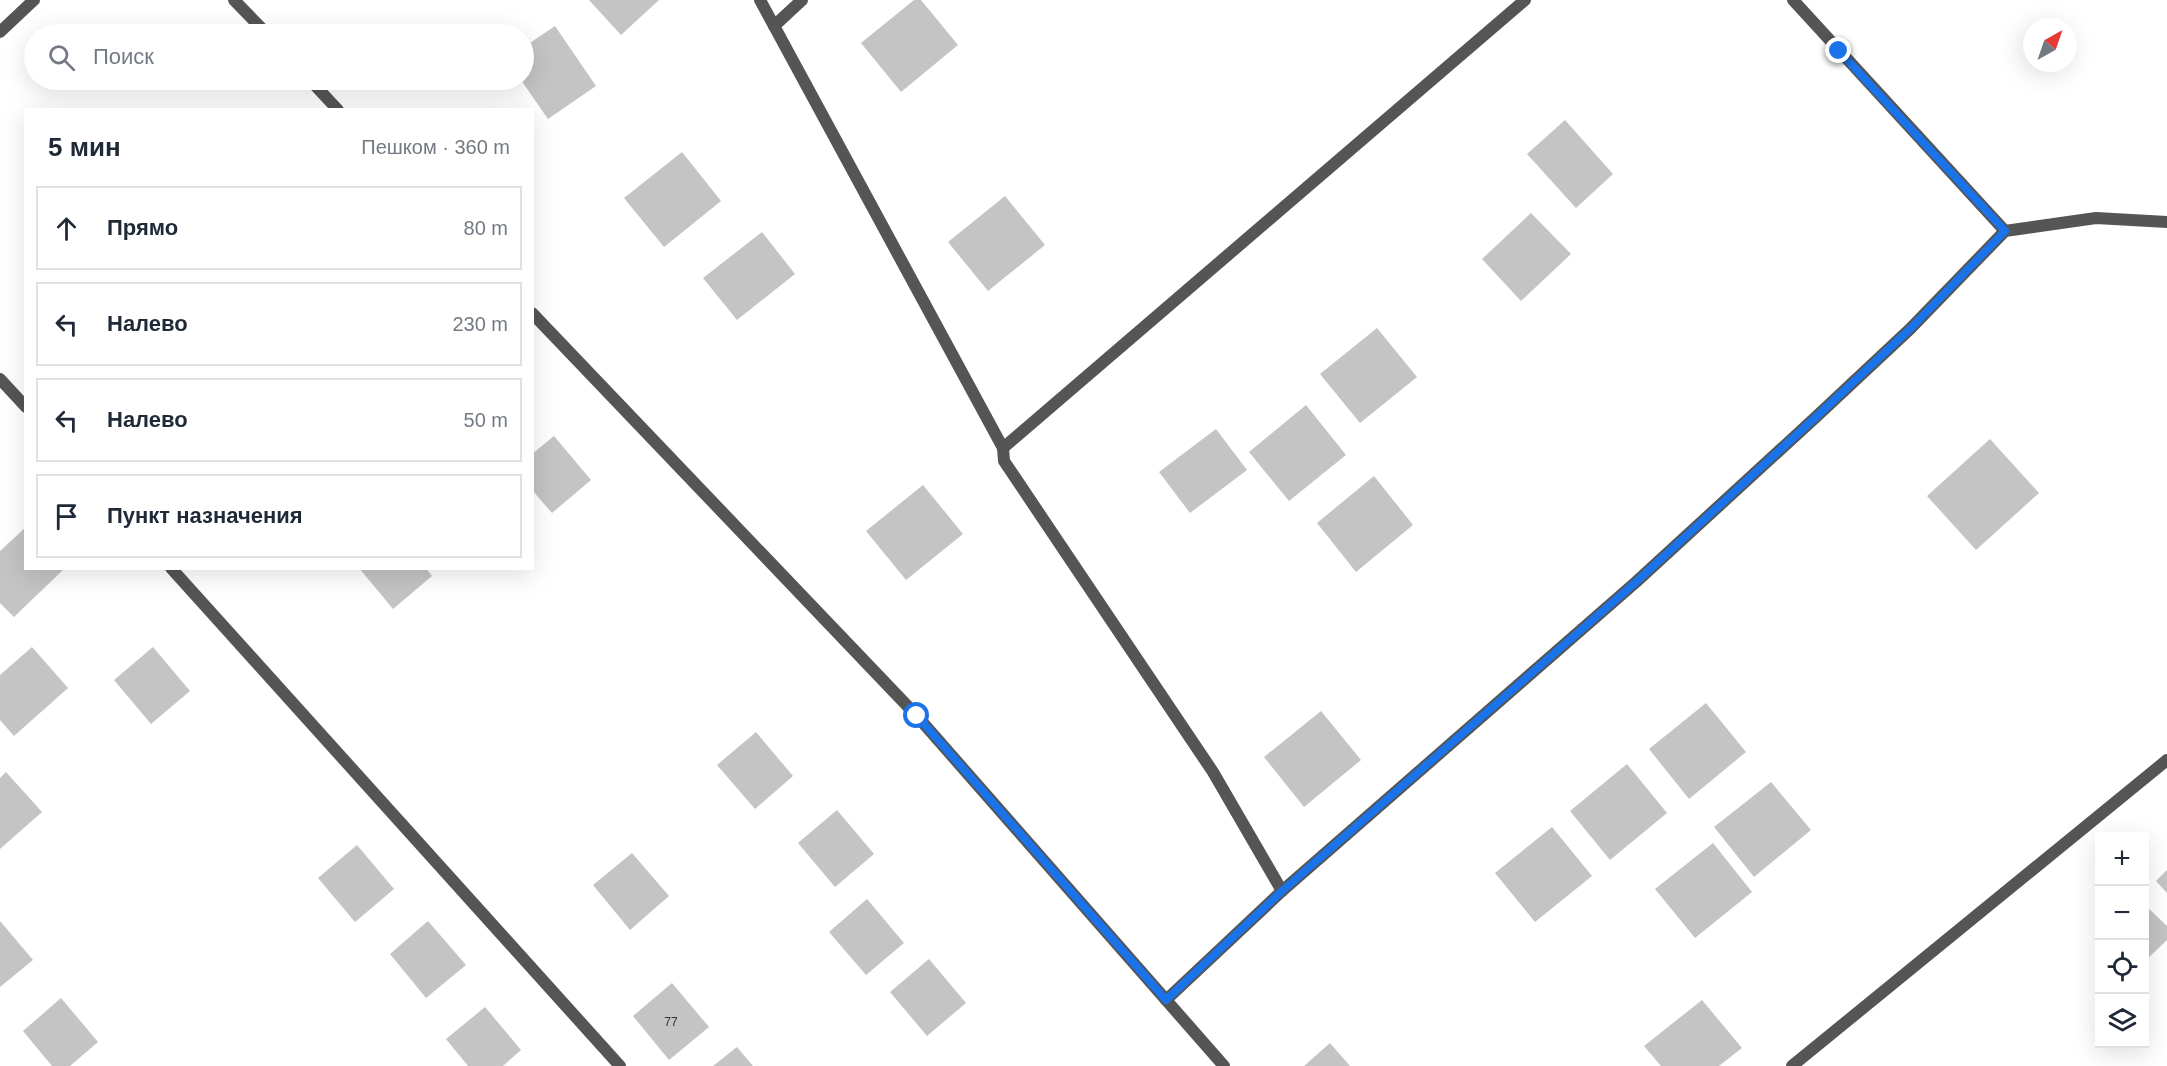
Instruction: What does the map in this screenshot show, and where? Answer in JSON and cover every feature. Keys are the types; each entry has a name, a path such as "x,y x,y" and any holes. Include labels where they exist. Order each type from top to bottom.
{"street":[{"path":"0,32 33,0"},
{"path":"234,0 257,24"},
{"path":"760,0 1003,448 1004,461 1213,772 1282,891"},
{"path":"774,26 802,0"},
{"path":"1003,448 1525,0"},
{"path":"1793,0 2005,231"},
{"path":"319,90 336,108"},
{"path":"1166,1000 1282,891 1636,582 1911,328 2005,231 2096,218 2167,222"},
{"path":"534,315 917,716 1224,1066"},
{"path":"0,379 24,405"},
{"path":"173,570 620,1066"},
{"path":"1792,1066 2167,760"}],"building":[{"path":"589,0 659,0 621,35"},
{"path":"914,0 921,0 958,45 901,92 861,43"},
{"path":"555,26 596,86 548,119 528,90 534,90 534,40"},
{"path":"1565,120 1613,174 1576,208 1527,154"},
{"path":"682,152 721,201 664,247 624,198"},
{"path":"1005,196 1045,245 988,291 948,242"},
{"path":"1531,213 1571,254 1521,301 1482,259"},
{"path":"762,232 795,274 737,320 703,278"},
{"path":"1377,328 1417,377 1360,423 1320,374"},
{"path":"1306,405 1346,455 1289,501 1249,452"},
{"path":"1216,429 1247,470 1190,513 1159,472"},
{"path":"554,436 591,480 552,513 534,492 534,452"},
{"path":"1990,439 2039,493 1976,550 1927,496"},
{"path":"1374,476 1413,525 1356,572 1317,523"},
{"path":"923,485 963,534 906,580 866,531"},
{"path":"24,529 24,570 63,570 14,617 0,603 0,551"},
{"path":"361,570 428,570 432,576 393,609"},
{"path":"32,647 68,688 14,736 0,720 0,675"},
{"path":"153,647 190,691 151,724 114,680"},
{"path":"1706,703 1746,752 1689,799 1649,749"},
{"path":"1321,711 1361,760 1304,807 1264,757"},
{"path":"756,732 793,776 755,809 717,765"},
{"path":"1627,764 1667,813 1610,860 1570,811"},
{"path":"6,772 42,812 0,849 0,778"},
{"path":"1771,782 1811,830 1754,877 1714,827"},
{"path":"837,810 874,854 835,887 798,843"},
{"path":"1552,827 1592,876 1535,922 1495,873"},
{"path":"1713,843 1752,892 1695,938 1655,889"},
{"path":"357,845 394,889 355,922 318,878"},
{"path":"632,853 669,896 630,930 593,885"},
{"path":"2167,870 2167,893 2156,881"},
{"path":"867,899 904,943 866,975 829,932"},
{"path":"2149,909 2167,926 2167,940 2149,957"},
{"path":"0,921 33,960 0,987"},
{"path":"428,921 466,965 426,998 390,954"},
{"path":"929,959 966,1003 927,1036 890,992"},
{"path":"672,983 709,1027 669,1060 633,1016"},
{"path":"61,998 98,1042 70,1066 52,1066 23,1031"},
{"path":"1702,1000 1742,1048 1719,1066 1661,1066 1644,1046"},
{"path":"485,1007 521,1050 503,1066 468,1066 446,1039"},
{"path":"1330,1043 1350,1066 1304,1066"},
{"path":"737,1047 753,1066 713,1066"}],"route":[{"path":"917,716 1166,1000 1282,891 1636,582 1911,328 2005,231 1839,51"}]}
